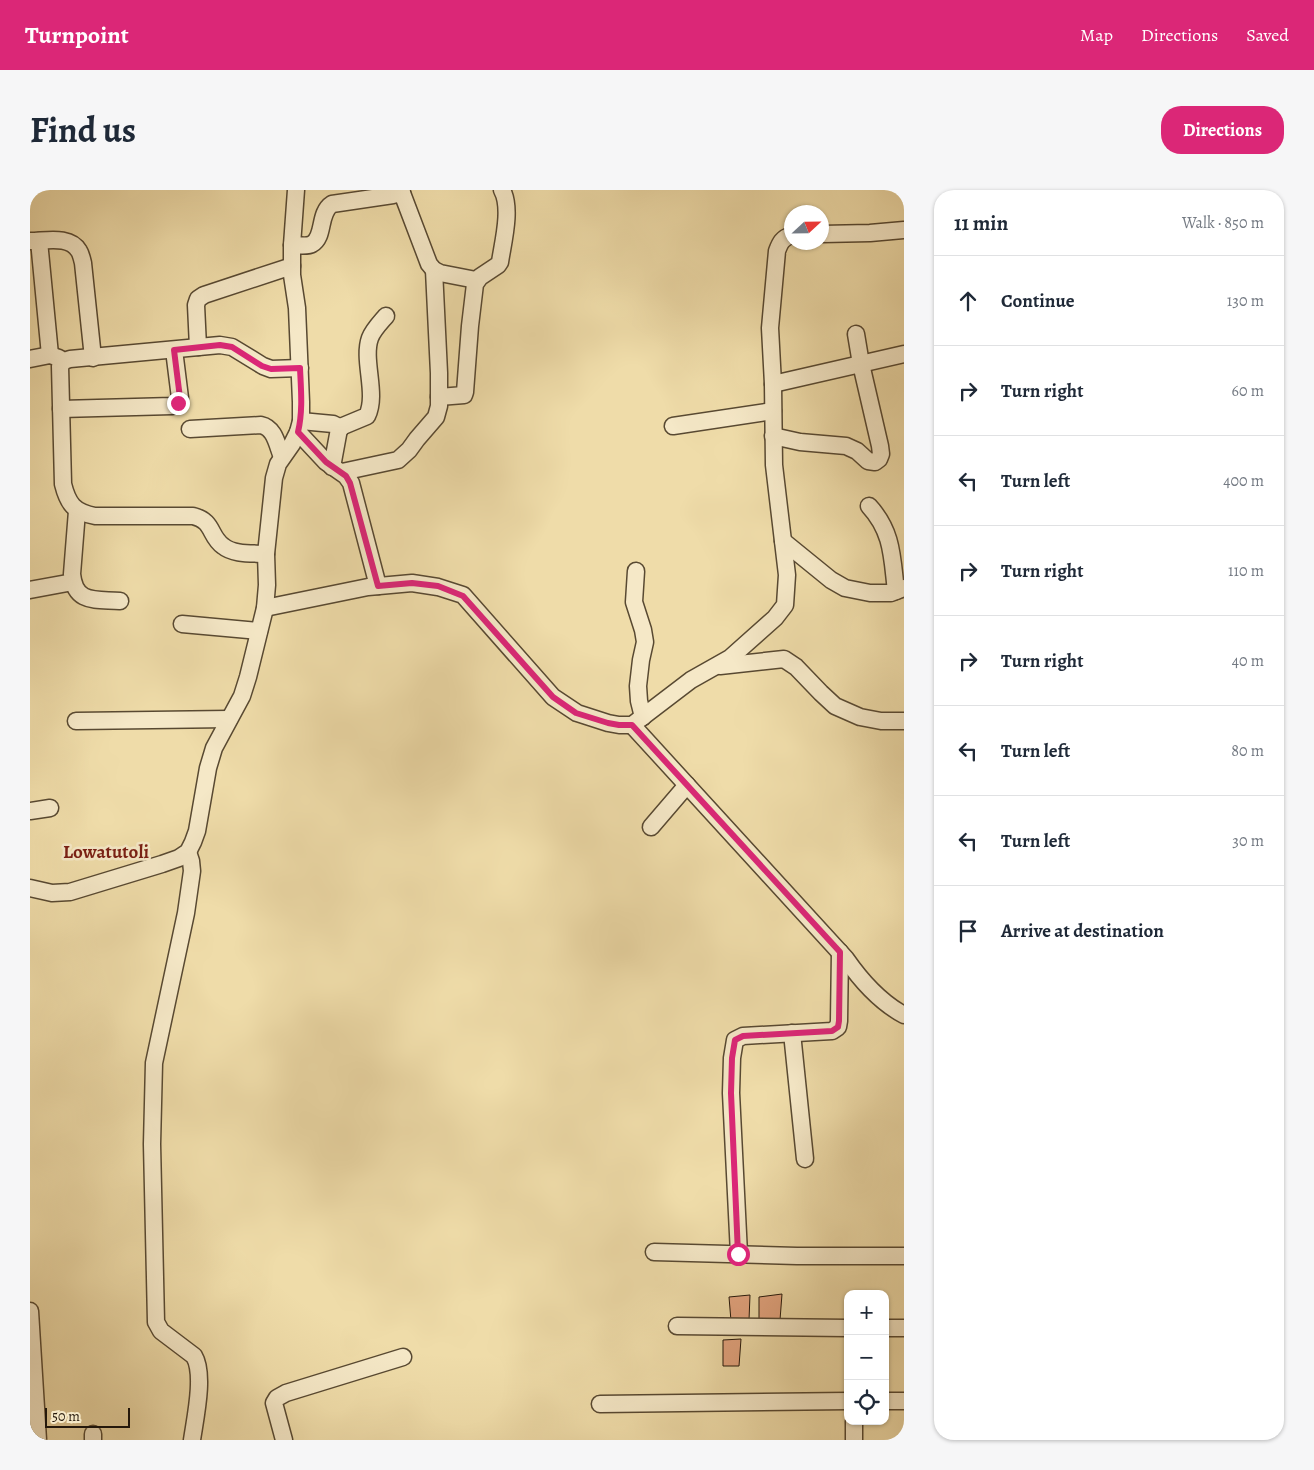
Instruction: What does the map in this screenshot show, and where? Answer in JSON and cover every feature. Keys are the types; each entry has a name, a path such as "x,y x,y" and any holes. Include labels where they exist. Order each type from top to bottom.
{"street":[{"path":"30,888 52,893 70,892 178,858 188,852 193,842 197,831 208,768 214,748 242,696 260,631 265,608 267,585 266,554 274,478 282,457 292,444 299,426 302,402 297,308 292,275 296,190"},
{"path":"439,397 464,395 465,392 476,280 500,262 506,212 506,202 502,190"},
{"path":"292,245 313,244 317,239 326,207 332,204 402,192 429,264 434,270 440,273 476,280"},
{"path":"829,234 870,234 904,230"},
{"path":"265,608 368,587 412,583 438,586 463,596 553,697 576,713 619,725 638,721 691,680 730,658 775,618 785,605 787,575 774,465 770,328 777,252 784,238"},
{"path":"93,358 83,263 79,251 72,242 60,240 35,241 60,366 63,484 67,498 77,511 95,516 193,516 201,518 223,546 233,551 266,554"},
{"path":"198,347 196,305 198,299 204,294 292,266"},
{"path":"337,469 398,460 405,455 436,417 439,397 438,327 434,270"},
{"path":"337,469 339,429 367,416 370,410 369,339 386,316"},
{"path":"773,436 800,442 846,446 857,451 868,460 875,462 880,459 880,446 856,334"},
{"path":"30,359 93,358 220,345 232,347 262,366 271,369 300,368"},
{"path":"61,409 172,406 178,403 180,398 174,350"},
{"path":"773,384 904,354"},
{"path":"674,426 773,410"},
{"path":"299,426 333,424 341,428"},
{"path":"190,428 261,425 268,427 273,432 282,457"},
{"path":"299,426 317,453 337,469 350,483 378,586"},
{"path":"783,541 824,575 845,588 870,593 900,590 889,537 879,516 869,506"},
{"path":"77,511 73,582 80,595 86,598 120,600"},
{"path":"636,571 634,602 645,642 638,686 638,721 687,785 840,952 870,990 904,1015"},
{"path":"30,590 73,582"},
{"path":"182,624 260,631"},
{"path":"715,666 784,658 796,667 836,706 860,717 881,721 904,721"},
{"path":"76,721 229,719"},
{"path":"651,827 687,785"},
{"path":"30,811 50,808"},
{"path":"188,852 192,861 192,871 186,913 154,1063 152,1144 156,1322 161,1331 194,1356 197,1361 199,1383 192,1440"},
{"path":"738,1254 731,1093 732,1058 735,1040 743,1036 832,1031 838,1027 840,952"},
{"path":"792,1033 805,1159"},
{"path":"654,1252 904,1256"},
{"path":"30,1311 38,1440"},
{"path":"677,1326 844,1328"},
{"path":"889,1328 904,1328"},
{"path":"284,1440 274,1403 277,1398 286,1393 403,1356"},
{"path":"600,1404 844,1401"},
{"path":"889,1401 904,1401"},
{"path":"854,1425 854,1440"}],"building":[{"path":"782,1294 780,1320 759,1320 759,1297"},
{"path":"750,1295 749,1320 731,1321 729,1297"},
{"path":"741,1339 739,1366 723,1366 723,1340"}],"district":[{"name":"Lowatutoli","path":"106,852"}],"route":[{"path":"178,403 180,398 174,350 220,345 232,347 262,366 271,369 300,368 302,402 298,432 326,462 342,472 350,483 378,586 412,583 438,586 463,596 474,606 553,697 576,713 608,723 632,725 840,952 838,1027 832,1031 754,1034 735,1040 732,1058 731,1093 738,1254"}]}
